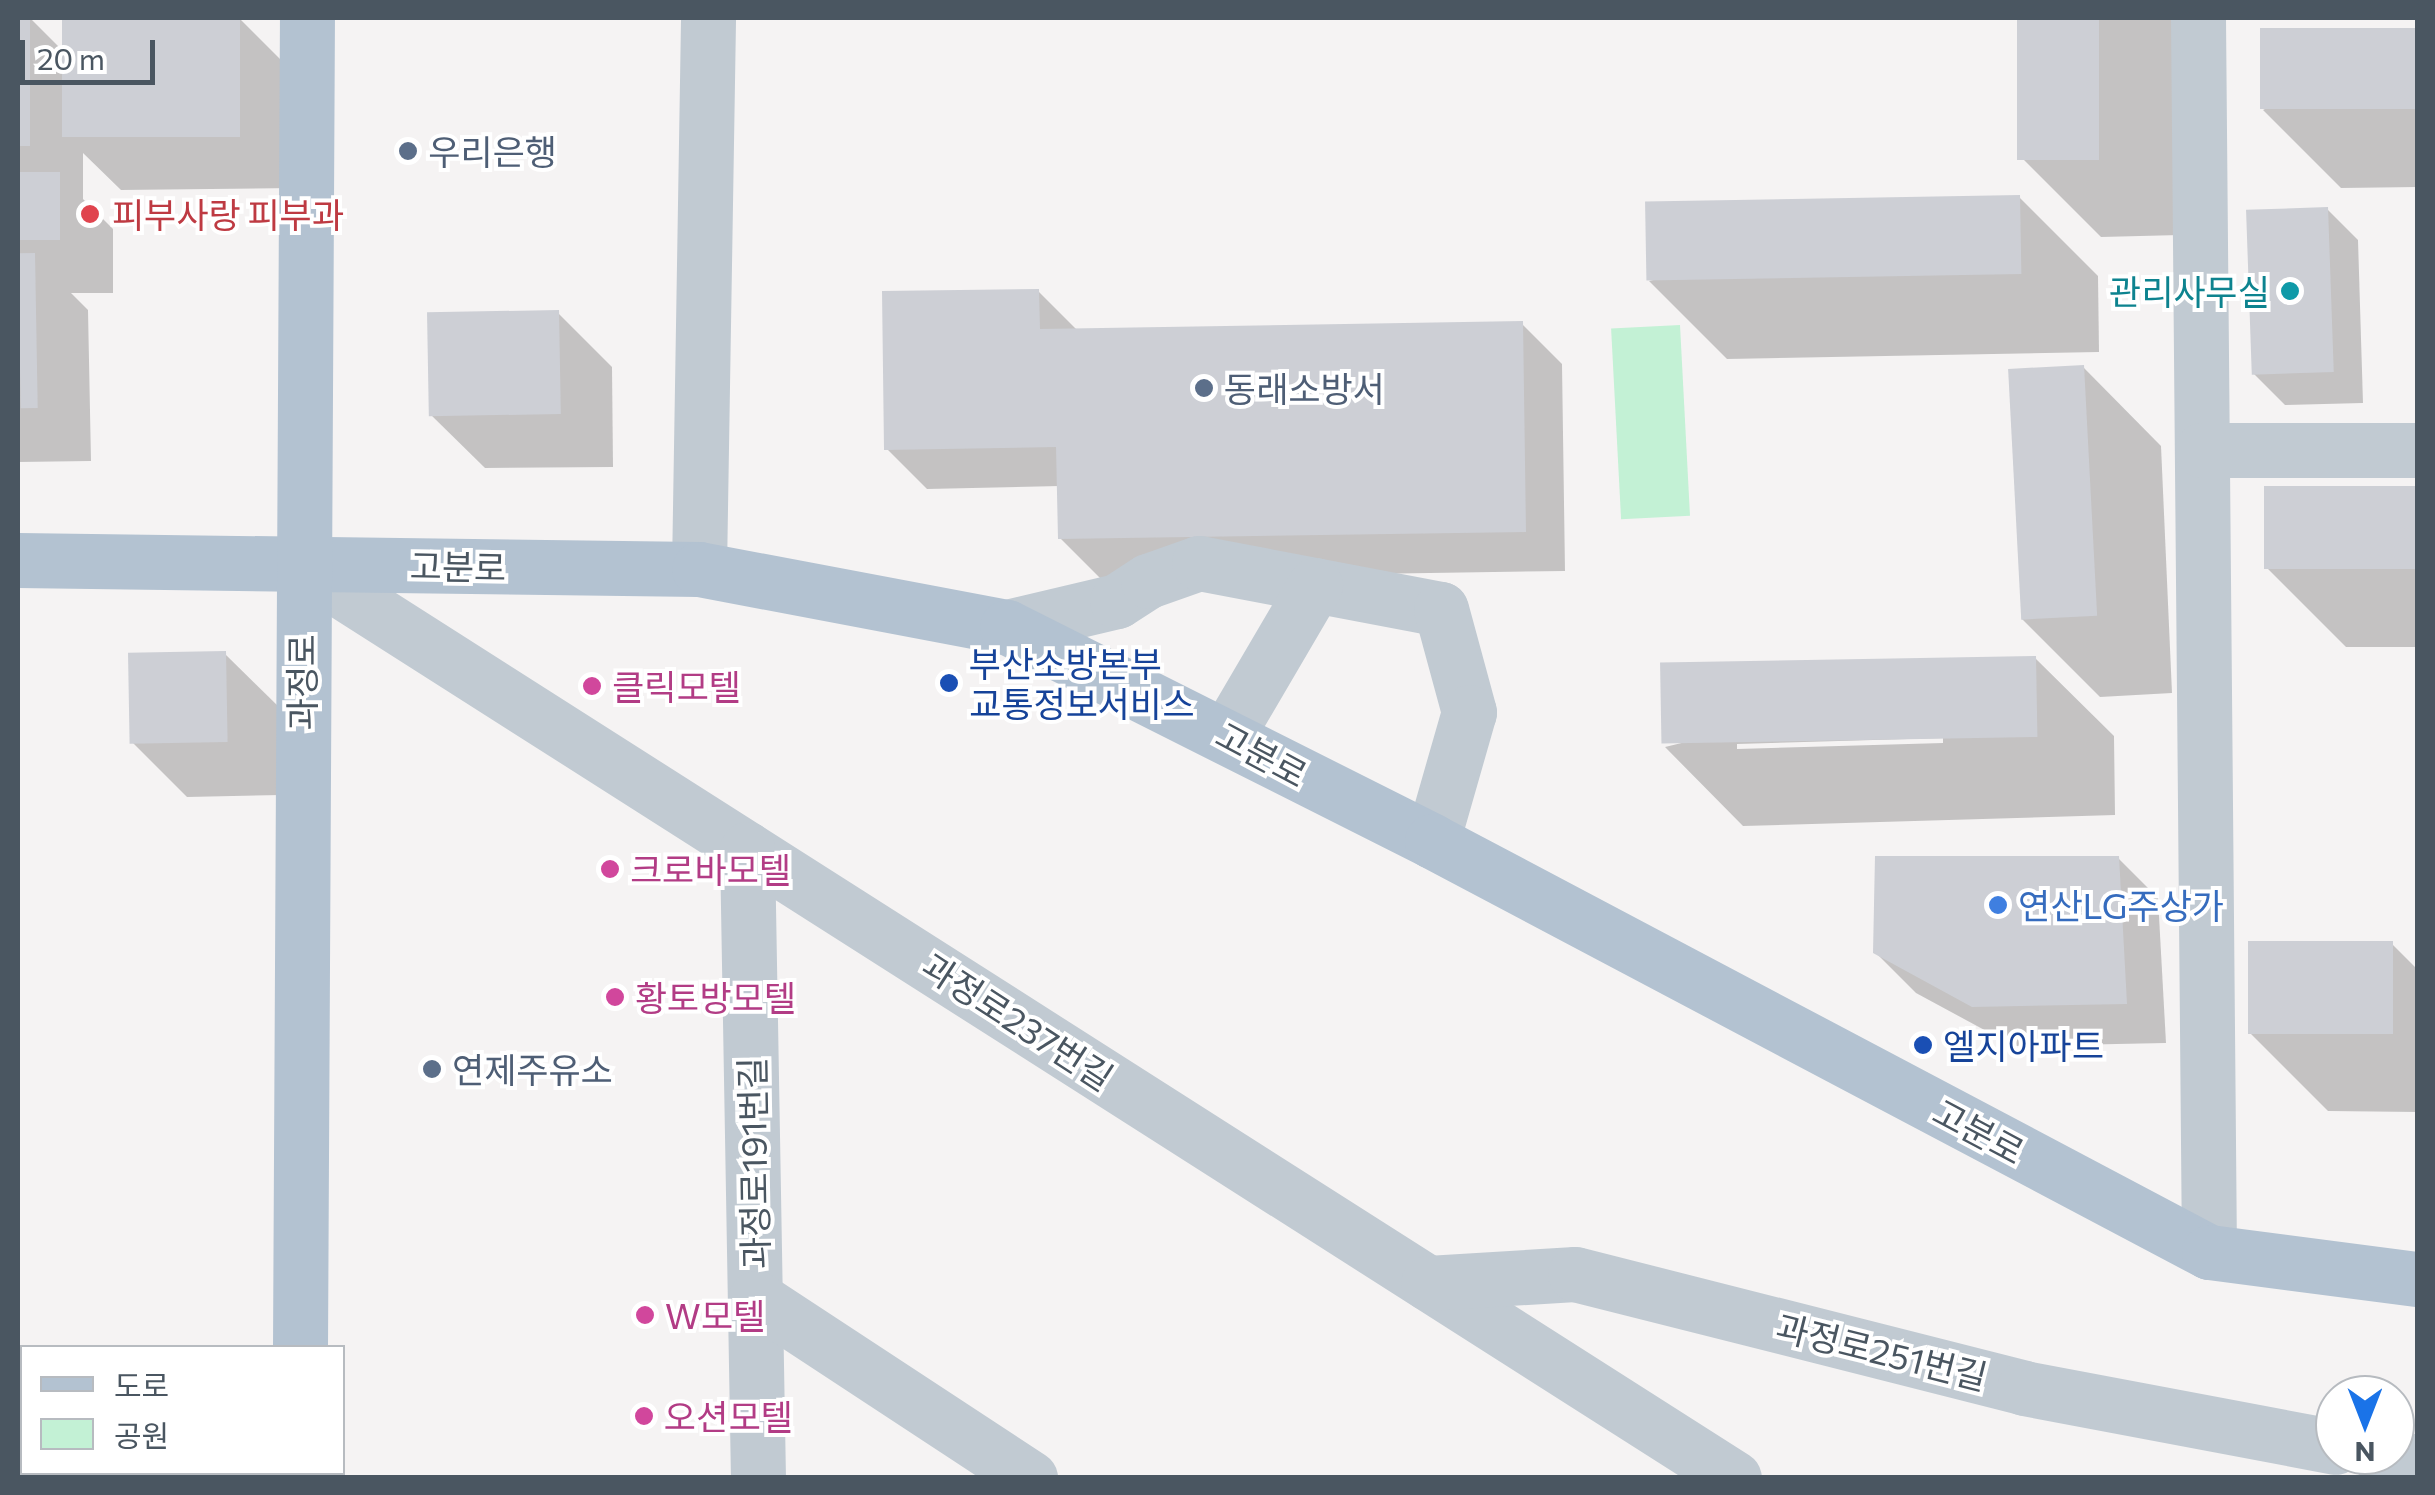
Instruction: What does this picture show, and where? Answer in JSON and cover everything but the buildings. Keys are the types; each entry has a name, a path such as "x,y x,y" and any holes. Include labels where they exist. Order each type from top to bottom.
{"main road":[{"name":"과정로","path":"300,1345 301,565 307,18"},
{"name":"고분로","path":"18,560 698,569 1007,627 1228,735 2209,1252 2418,1280"}],"street":[{"path":"698,569 708,18"},
{"path":"2198,18 2209,1252"},
{"path":"2202,450 2418,450"},
{"path":"1007,627 1118,601 1148,582 1199,564 1441,609 1468,712 1432,842"},
{"name":"과정로237번길","path":"301,565 1734,1478"},
{"path":"1228,735 1316,585"},
{"name":"과정로191번길","path":"747,849 758,1478"},
{"name":"과정로251번길","path":"1428,1283 1575,1274 2024,1388 2315,1443"},
{"path":"756,1298 1030,1478"}],"green space":[{"path":"1680,325 1690,516 1621,519 1611,329"}],"place":[{"name":"우리은행","path":"408,151"},
{"name":"피부사랑 피부과","path":"90,214"},
{"name":"관리사무실","path":"2290,291"},
{"name":"동래소방서","path":"1204,388"},
{"name":"부산소방본부 교통정보서비스","path":"949,683"},
{"name":"클릭모텔","path":"592,686"},
{"name":"크로바모텔","path":"610,869"},
{"name":"연산LG주상가","path":"1998,905"},
{"name":"황토방모텔","path":"615,997"},
{"name":"엘지아파트","path":"1923,1045"},
{"name":"연제주유소","path":"432,1069"},
{"name":"W모텔","path":"645,1315"},
{"name":"오션모텔","path":"644,1416"}]}
